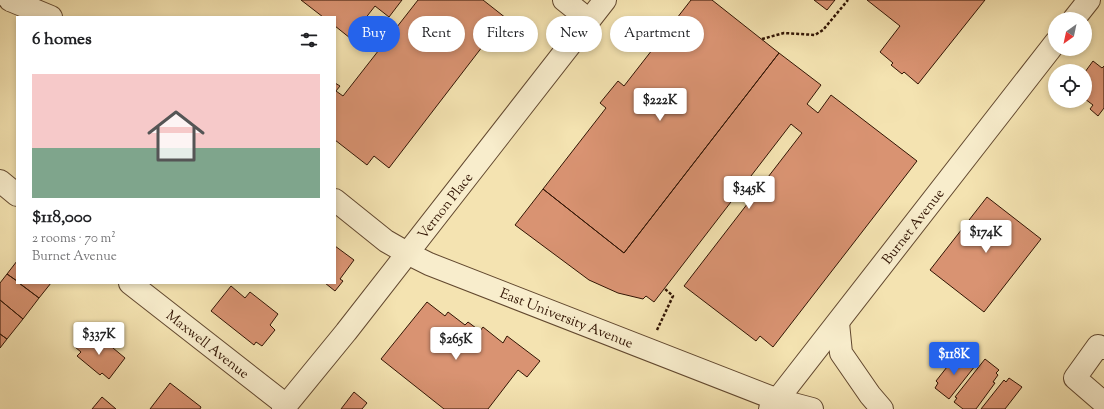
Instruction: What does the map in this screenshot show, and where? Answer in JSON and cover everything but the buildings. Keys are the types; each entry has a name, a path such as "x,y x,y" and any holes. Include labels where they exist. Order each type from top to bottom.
{"street":[{"path":"10,0 49,16"},
{"path":"564,0 584,16"},
{"name":"Vernon Place","path":"592,16 605,0"},
{"path":"1080,12 1089,0"},
{"name":"Vernon Place","path":"285,407 346,332 564,52"},
{"name":"Burnet Avenue","path":"774,404 1048,52"},
{"path":"0,181 16,194"},
{"name":"East University Avenue","path":"336,201 386,241 429,264 774,404 812,409"},
{"name":"Maxwell Avenue","path":"131,284 285,407"},
{"path":"838,323 841,353 882,409"},
{"path":"1104,348 1098,346 1075,378 1104,402"}],"path":[{"path":"762,39 784,33 815,35 823,30 848,0"},
{"path":"657,330 673,296 664,288"}]}
